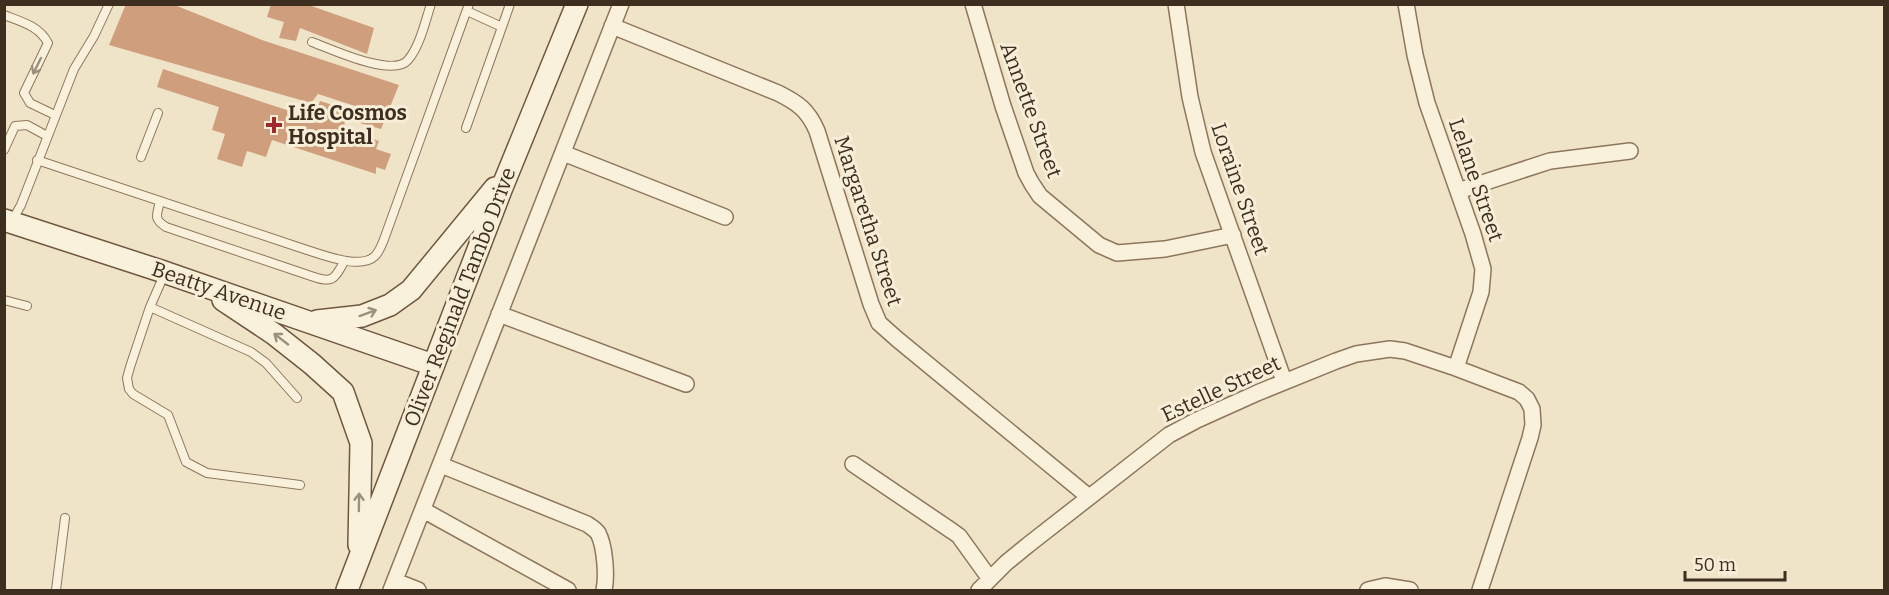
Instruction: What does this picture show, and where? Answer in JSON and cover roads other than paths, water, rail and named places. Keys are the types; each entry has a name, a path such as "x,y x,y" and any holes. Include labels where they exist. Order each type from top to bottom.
{"main road":[{"name":"Oliver Reginald Tambo Drive","path":"347,591 507,174 577,4"},
{"path":"311,322 362,316 390,305 411,290 507,174"},
{"name":"Beatty Avenue","path":"8,221 200,284 433,365"},
{"path":"200,284 274,334 343,392 361,443 358,560"}],"street":[{"path":"418,591 393,586 621,4"},
{"name":"Annette Street","path":"973,4 1003,106 1026,173 1040,196 1107,250 1117,253 1165,249 1233,235"},
{"name":"Loraine Street","path":"1176,4 1196,125 1203,152 1284,381"},
{"name":"Lelane Street","path":"1407,4 1422,87 1483,269 1481,292 1456,368"},
{"name":"Margaretha Street","path":"612,26 778,93 795,102 809,114 817,132 879,323 1089,497"},
{"path":"1458,192 1550,161 1630,151"},
{"path":"563,153 726,217"},
{"path":"499,314 686,384"},
{"name":"Estelle Street","path":"979,591 1028,545 1169,435 1197,420 1335,360 1390,349 1413,353 1519,392 1530,403 1533,417 1530,438 1480,591"},
{"path":"853,464 948,527 959,537 990,579"},
{"path":"441,465 587,524 594,529 603,547 604,591"},
{"path":"423,510 568,591"},
{"path":"1368,591 1385,586 1410,591"}],"lane":[{"path":"8,221 21,205 74,69 94,36 109,4"},
{"path":"312,42 366,62 387,66 402,65 415,48 431,4"},
{"path":"466,128 510,4"},
{"path":"37,160 344,262 366,261 377,253 387,231 468,8 502,27"},
{"path":"4,15 36,28 44,34 48,43 24,93 30,103 55,115"},
{"path":"141,157 158,113"},
{"path":"4,150 15,126 27,125 47,135"},
{"path":"160,201 157,217 159,222 166,227 314,278 330,281 334,279 344,262"},
{"path":"165,274 150,307 130,367 129,389 168,415 186,462 207,473 300,485"},
{"path":"4,300 27,306"},
{"path":"150,307 251,352 266,363 297,398"},
{"path":"56,591 65,518"}],"place":[{"name":"Life Cosmos Hospital","path":"274,125"}]}
